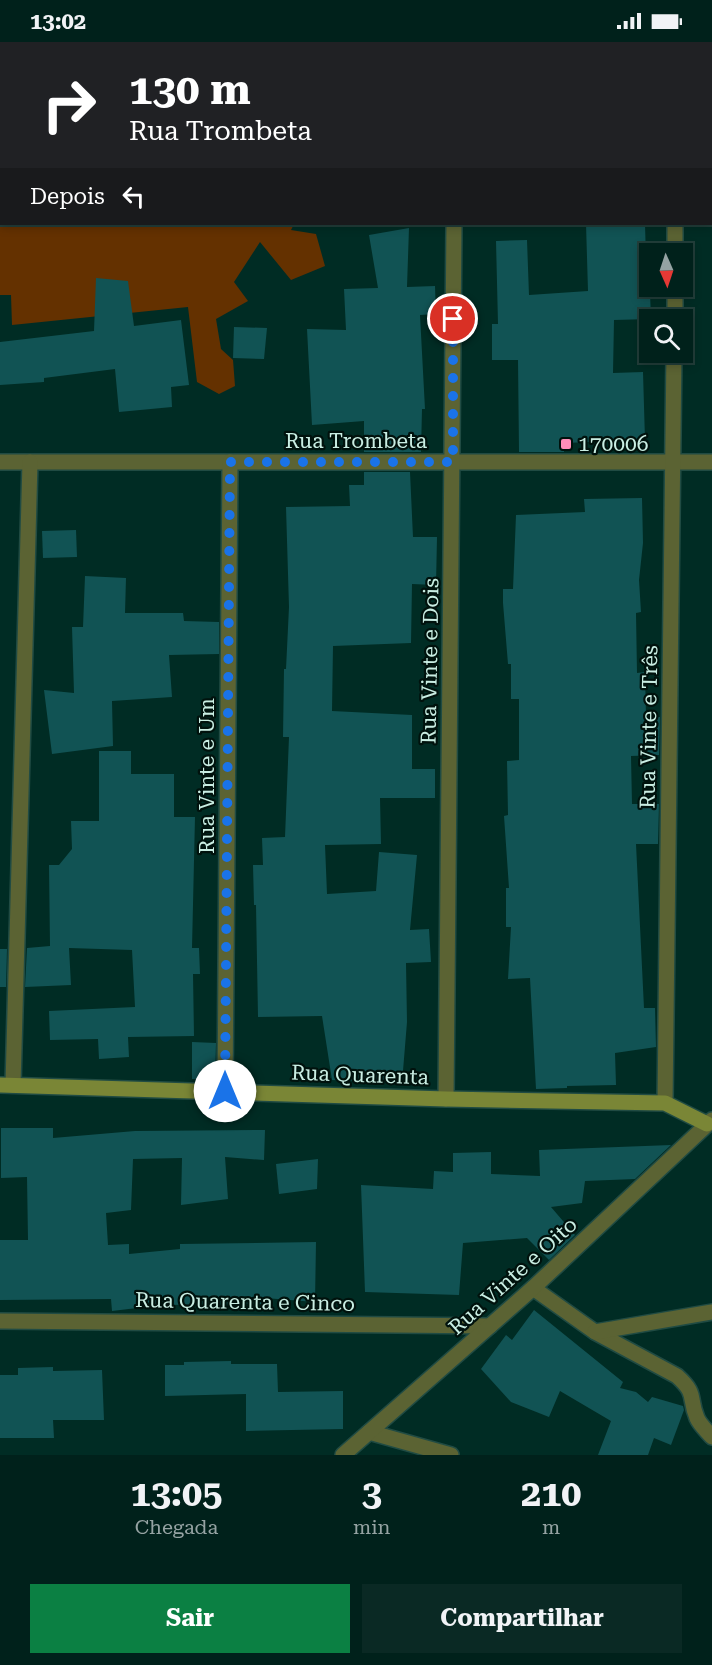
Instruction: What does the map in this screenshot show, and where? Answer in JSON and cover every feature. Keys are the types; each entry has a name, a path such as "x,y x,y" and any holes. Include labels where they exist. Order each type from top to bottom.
{"street":[{"name":"Rua Vinte e Dois","path":"446,1099 454,225"},
{"path":"675,225 675,243"},
{"name":"Rua Vinte e Três","path":"665,1103 674,363"},
{"name":"Rua Trombeta","path":"0,462 712,462"},
{"path":"6,1085 30,462"},
{"name":"Rua Vinte e Um","path":"225,1091 230,462"},
{"name":"Rua Quarenta","path":"6,1085 446,1099 665,1103 709,1122"},
{"name":"Rua Vinte e Oito","path":"343,1455 533,1288 709,1122"},
{"path":"533,1288 596,1332 677,1376 688,1386 699,1421 712,1437"},
{"path":"596,1332 712,1312"},
{"name":"Rua Quarenta e Cinco","path":"0,1321 490,1326"},
{"path":"369,1432 451,1455"}],"shaded area":[{"path":"0,225 294,225 291,230 316,234 325,266 291,280 260,242 234,282 248,301 216,319 221,349 233,360 235,386 219,394 197,382 188,307 12,325 11,295 0,295"}],"building":[{"path":"586,225 645,225 646,243 639,243 639,297 650,297 651,309 639,309 639,319 614,320 613,373 643,372 645,440 564,443 564,452 519,452 518,360 492,360 492,324 498,324 496,241 527,240 529,295 588,291"},
{"path":"409,228 407,287 435,286 436,314 420,315 425,409 422,409 421,452 364,452 364,421 312,425 307,329 346,330 344,289 378,288 369,235"},
{"path":"96,278 128,281 134,326 181,320 189,385 171,387 172,407 119,412 115,369 44,378 44,382 0,385 0,342 94,331"},
{"path":"234,327 267,328 264,359 233,358"},
{"path":"364,472 410,472 413,537 437,537 436,585 412,584 411,643 333,646 332,711 412,715 412,769 435,769 435,798 380,798 381,844 325,845 327,894 376,891 379,852 417,855 410,930 429,929 431,962 406,963 407,1022 402,1083 332,1080 322,1016 258,1017 253,865 263,865 262,838 285,837 289,737 283,737 284,669 286,669 289,607 286,507 350,506 349,485 364,485"},
{"path":"642,498 643,543 639,580 641,612 636,613 637,673 645,672 646,717 660,717 659,755 631,756 632,804 659,804 658,844 636,844 644,1008 655,1008 656,1047 615,1053 616,1085 536,1089 530,978 508,979 511,927 506,927 506,888 509,888 504,816 508,815 507,761 519,760 519,699 511,699 511,664 508,664 503,589 513,589 516,515 585,512 584,499"},
{"path":"76,530 77,557 43,558 42,531"},
{"path":"85,576 126,578 125,613 183,613 184,621 219,622 219,654 169,655 172,697 112,701 113,746 52,754 44,690 74,693 72,627 83,627"},
{"path":"99,751 131,751 131,774 174,774 174,817 195,817 192,948 199,948 200,974 193,974 194,1036 128,1037 129,1057 99,1059 98,1039 50,1040 49,1011 135,1007 132,950 69,948 71,985 25,987 27,948 50,946 49,865 59,865 72,849 71,821 99,821"},
{"path":"0,949 7,949 6,987 0,987"},
{"path":"192,1042 216,1043 215,1080 192,1079"},
{"path":"1,1128 53,1128 53,1138 135,1131 265,1130 264,1160 225,1157 228,1199 181,1205 182,1158 133,1159 131,1210 106,1213 108,1245 129,1244 129,1254 180,1249 180,1244 316,1242 315,1302 265,1298 265,1304 162,1305 112,1311 111,1299 0,1300 0,1240 28,1240 27,1177 1,1178"},
{"path":"671,1145 635,1179 585,1181 582,1203 551,1207 575,1235 549,1260 527,1238 463,1243 459,1295 365,1292 361,1185 433,1189 434,1171 453,1172 453,1153 491,1152 491,1174 540,1176 539,1150"},
{"path":"318,1159 317,1189 279,1194 276,1164"},
{"path":"534,1310 623,1382 620,1388 636,1392 648,1402 652,1397 683,1406 684,1410 671,1445 654,1438 648,1455 598,1455 611,1421 560,1391 549,1417 511,1402 481,1369 506,1335 512,1340"},
{"path":"231,1361 231,1364 277,1364 278,1392 343,1391 343,1429 246,1431 246,1394 165,1396 165,1365 184,1365 184,1362"},
{"path":"53,1367 53,1371 102,1370 104,1420 53,1420 54,1438 0,1438 0,1375 18,1375 18,1368"}],"place":[{"name":"170006","path":"566,444"}],"route":[{"path":"225,1091 230,462 453,462 453,319"}]}
